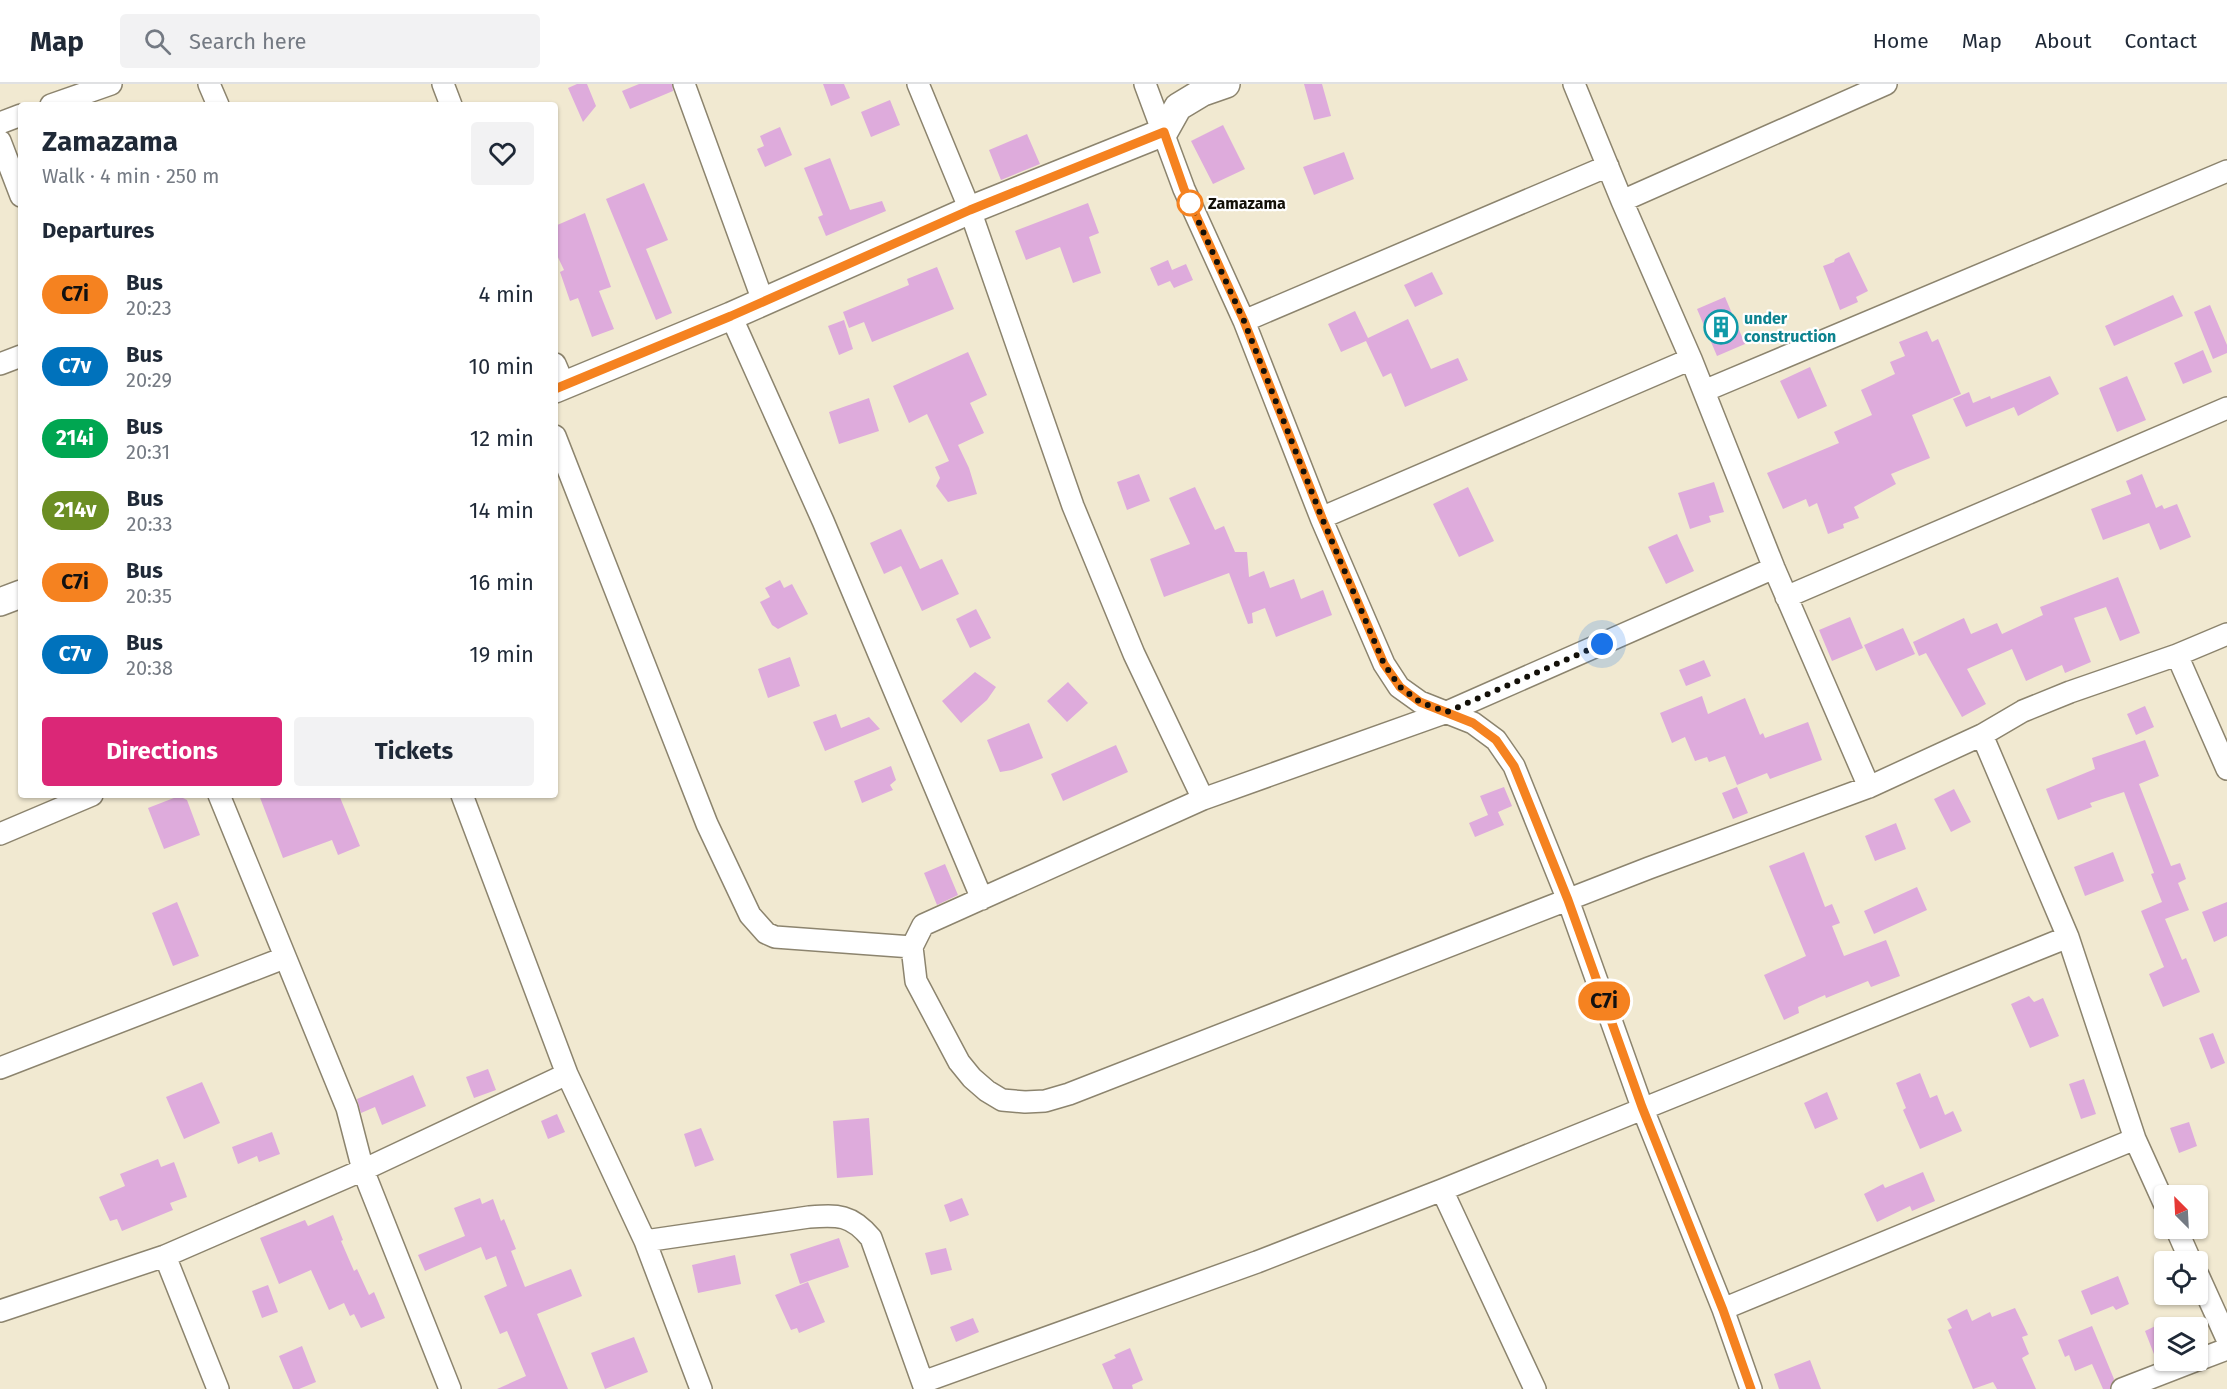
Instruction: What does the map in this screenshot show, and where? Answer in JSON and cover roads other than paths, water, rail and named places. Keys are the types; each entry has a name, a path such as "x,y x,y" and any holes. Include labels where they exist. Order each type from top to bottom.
{"street":[{"path":"60,102 111,84"},
{"path":"209,84 217,102"},
{"path":"443,84 451,102"},
{"path":"684,84 763,301"},
{"path":"918,84 970,210 1073,506 1134,654 1203,799"},
{"path":"1145,84 1184,189 1244,321 1322,518 1384,664 1400,687 1420,702 1473,723 1496,740 1514,766 1568,900 1642,1107 1723,1310 1751,1389"},
{"path":"558,379 731,316 970,210 1164,132 1178,107 1203,92 1226,84"},
{"path":"1574,84 1691,359 1786,597 1869,787"},
{"path":"1622,201 1887,84"},
{"path":"0,123 18,116"},
{"path":"0,141 18,188"},
{"path":"1244,321 1608,166"},
{"path":"1704,391 2227,171"},
{"path":"731,316 823,520 982,899"},
{"path":"0,364 18,357"},
{"path":"1322,518 1691,359"},
{"path":"1786,597 2227,408"},
{"path":"558,444 707,824 750,915 766,933 775,938 912,947"},
{"path":"1774,568 1447,712 1203,799 923,926 912,947 916,981 959,1062 987,1091 1002,1100 1035,1102 1069,1094 1649,868 1869,787 1982,735 2032,707 2177,655 2227,634"},
{"path":"0,602 18,595"},
{"path":"2177,655 2227,770"},
{"path":"1982,735 2068,937 2135,1139 2156,1185"},
{"path":"0,834 85,798"},
{"path":"220,798 346,1108 363,1170 450,1389"},
{"path":"463,798 567,1074 645,1241 701,1389"},
{"path":"645,1241 809,1217 833,1215 850,1219 861,1226 871,1238 924,1385 1257,1262 1442,1190 1642,1107 2068,937"},
{"path":"0,1068 285,957"},
{"path":"0,1311 165,1256 363,1170 567,1074"},
{"path":"1723,1310 2135,1139"},
{"path":"1442,1190 1535,1389"},
{"path":"165,1256 218,1389"},
{"path":"2208,1297 2227,1339"},
{"path":"2208,1356 2227,1349"},
{"path":"2122,1389 2169,1371"}],"place":[{"name":"Zamazama","path":"1190,203"},
{"name":"under construction","path":"1721,327"}]}
